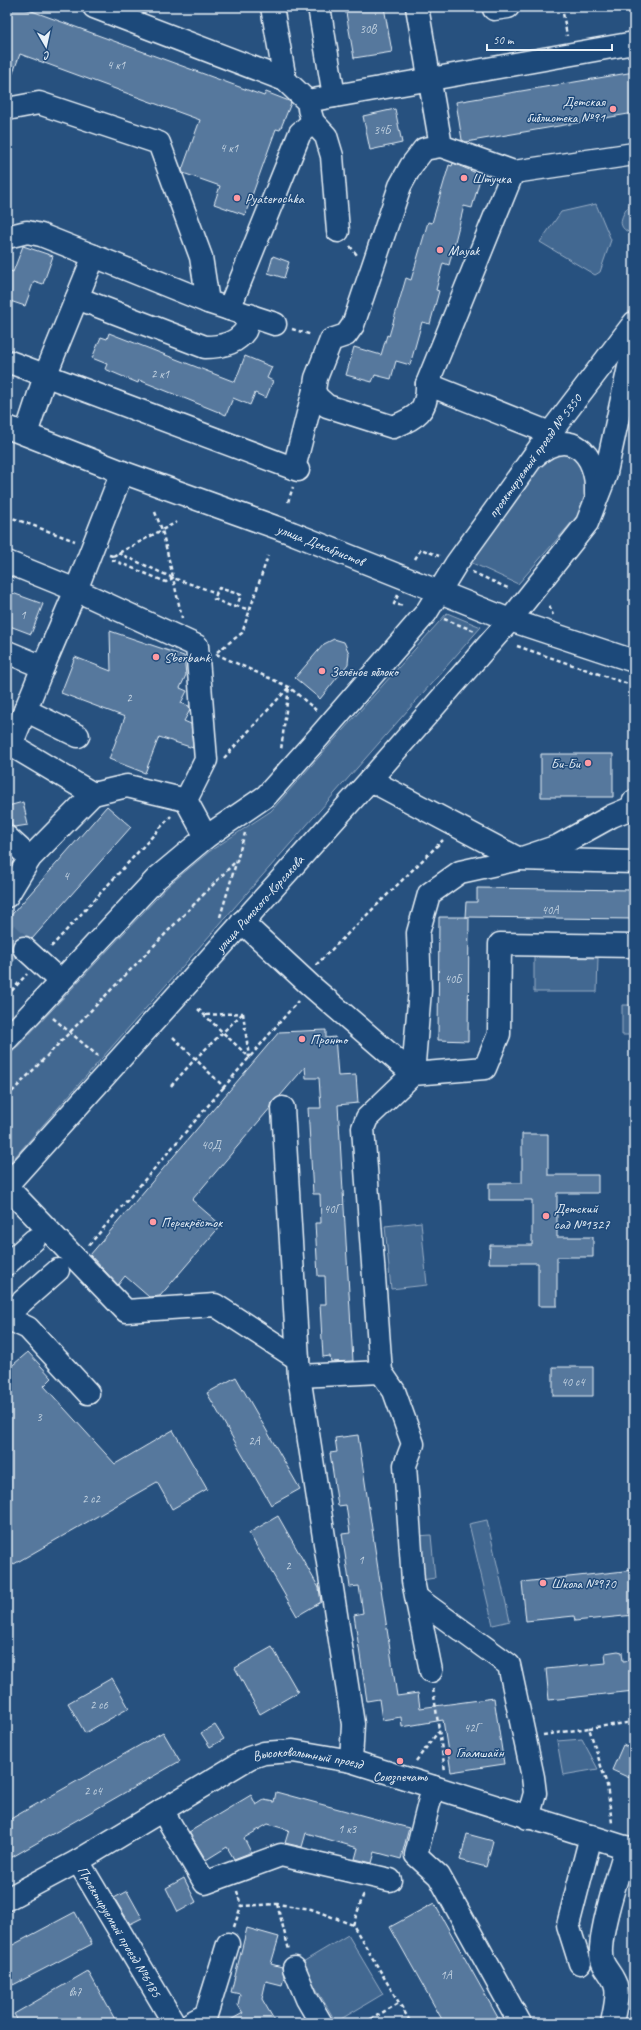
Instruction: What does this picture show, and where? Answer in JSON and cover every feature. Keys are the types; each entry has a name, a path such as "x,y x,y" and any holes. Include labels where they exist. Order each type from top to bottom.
{"street":[{"path":"94,7 285,80 306,101 313,122 326,136 332,156 338,231"},
{"path":"272,7 285,80"},
{"path":"319,7 334,96"},
{"path":"417,7 441,146"},
{"path":"494,7 494,9 508,7"},
{"path":"306,101 634,43"},
{"path":"7,109 40,103 159,143 201,257 208,302"},
{"path":"229,308 300,133 313,122"},
{"path":"7,361 296,469 316,378 331,340 346,335 353,325 400,186 424,149 441,146 513,172 634,154"},
{"path":"314,390 317,398 326,406 393,427 416,416 428,399 427,384 513,172"},
{"path":"7,237 27,232 41,235 208,302 274,324"},
{"path":"16,430 46,376 94,256"},
{"path":"77,298 205,347 220,348 234,340 244,331 250,315"},
{"name":"проектируемый проезд № 5350","path":"440,590 456,564 531,459 634,323"},
{"path":"510,620 587,523 596,504 605,477 634,344"},
{"path":"427,384 550,433"},
{"name":"улица Декабристов","path":"16,430 122,472 230,509 440,590 510,620 634,661"},
{"path":"531,459 543,449 555,444 569,443 580,447 588,455 594,467 597,482 596,504"},
{"path":"93,794 9,747 76,590 122,472"},
{"path":"7,562 76,590 197,646 206,760 186,800"},
{"path":"7,1039 157,878 206,837 266,796 426,613 440,590"},
{"name":"улица Римского-Корсакова","path":"7,1186 370,780 510,620"},
{"path":"7,652 43,667"},
{"path":"26,710 78,736"},
{"path":"370,780 519,859 634,862"},
{"path":"7,896 30,858 93,794 127,786 186,800 206,837"},
{"path":"413,1074 420,990 418,933 429,894 460,872 519,859 558,846 612,816 631,808 634,801"},
{"path":"7,837 30,858"},
{"path":"242,922 307,982 413,1074"},
{"path":"431,1671 413,1581 405,1465 413,1444 394,1391 381,1372 363,1128 367,1118 413,1074 486,1068 498,1034 500,944 634,946"},
{"path":"31,955 60,982"},
{"path":"283,1108 298,1368 353,1724 351,1761"},
{"path":"7,1186 67,1265 126,1311 215,1305 298,1368 381,1372"},
{"path":"7,1264 34,1240"},
{"path":"67,1265 7,1316 28,1328 88,1393"},
{"path":"417,1598 509,1665 534,1793 528,1818"},
{"name":"Высоковольтный проезд","path":"7,1899 78,1861 250,1758 264,1753 293,1751 351,1761 528,1818 630,1848"},
{"path":"441,1790 416,1855 438,1876 520,2023"},
{"path":"162,1810 205,1883 281,1855 380,1878"},
{"path":"580,1963 568,1925 590,1836"},
{"path":"612,2023 615,1986 614,1981 604,1966 601,1949 604,1930 630,1848"},
{"name":"Проектируемый проезд №6185","path":"78,1861 174,2023"},
{"path":"203,2020 228,1944"},
{"path":"294,1968 321,2023"}],"path":[{"path":"338,231 371,273"},
{"path":"274,324 331,340"},
{"path":"155,512 162,530 186,640"},
{"path":"7,516 93,547 113,556 113,560 166,582 173,578"},
{"path":"113,556 177,522"},
{"path":"415,559 420,549 445,559"},
{"path":"118,553 173,578 217,593"},
{"path":"268,556 242,633 215,653 289,687 316,710"},
{"path":"468,570 514,591"},
{"path":"237,606 241,595 219,588 214,599 233,607 237,606 250,610"},
{"path":"398,595 394,604 404,606"},
{"path":"549,606 554,617"},
{"path":"442,618 477,632"},
{"path":"517,646 634,686"},
{"path":"280,753 289,687"},
{"path":"223,760 289,687"},
{"path":"7,996 31,955 186,800"},
{"path":"67,1265 250,1058 307,982 457,826"},
{"path":"218,923 238,859 246,827"},
{"path":"7,1097 238,859"},
{"path":"198,1008 250,1058"},
{"path":"243,1013 250,1058"},
{"path":"206,1015 243,1013"},
{"path":"171,1086 195,1059 243,1013"},
{"path":"48,1014 102,1059"},
{"path":"173,1037 224,1087"},
{"path":"431,1671 439,1731 441,1790"},
{"path":"524,1737 634,1722"},
{"path":"589,1728 607,1785 612,1828"},
{"path":"413,1765 439,1731"},
{"path":"353,1925 380,1878"},
{"path":"277,1904 294,1968"},
{"path":"228,1944 241,1906 277,1904 310,1909 353,1925 411,2023"},
{"path":"364,2023 399,2003"}],"shaded area":[{"path":"634,200 634,234 623,228 621,224 624,214"},
{"path":"596,204 611,240 600,272 595,275 540,242 561,212"},
{"path":"552,450 581,456 589,491 579,514 518,584 470,562 541,457"},
{"path":"447,613 481,627 7,1166 7,1058 169,885 210,851 271,811"},
{"path":"534,957 598,958 597,992 534,992"},
{"path":"622,1005 634,1005 634,1035 622,1035"},
{"path":"421,1222 427,1285 391,1289 385,1226"},
{"path":"487,1520 510,1621 493,1625 469,1524"},
{"path":"431,1535 435,1578 422,1580 417,1536"},
{"path":"582,1739 598,1769 563,1775 557,1741"},
{"path":"348,1935 383,1994 336,2022 301,1963"}],"building":[{"path":"7,7 21,7 264,96 266,92 289,101 291,103 280,130 276,129 245,215 214,204 220,186 183,173 182,170 200,120 20,54 9,84 7,84"},
{"path":"345,7 384,7 392,52 354,58"},
{"path":"634,72 634,113 466,142 462,140 456,102"},
{"path":"395,109 402,143 370,150 363,116"},
{"path":"453,163 481,175 472,208 464,206 449,265 443,263 436,290 439,291 430,324 422,322 410,365 396,361 391,379 375,375 372,382 346,375 354,347 381,355 387,335 389,336 406,278 411,280 428,222 432,223 449,165 452,166"},
{"path":"23,246 53,256 43,284 34,281 25,306 7,300 7,270 13,272"},
{"path":"273,256 289,262 284,278 268,273"},
{"path":"109,333 235,382 245,356 272,367 267,378 273,381 266,398 255,393 250,405 233,398 226,415 139,380 138,383 105,369 107,364 92,358 101,337 107,339"},
{"path":"7,591 43,604 31,634 7,625"},
{"path":"110,631 184,656 186,675 180,688 187,691 181,703 189,706 190,710 184,721 191,724 193,748 159,737 145,773 109,759 125,717 61,693 75,657 111,671"},
{"name":"Зелёное яблоко","path":"334,639 344,642 349,653 348,664 320,699 295,678 324,644"},
{"path":"541,754 613,754 613,797 541,797"},
{"path":"23,802 28,825 12,826 8,806"},
{"path":"107,806 131,827 32,939 27,936 21,936 15,940 12,946 12,951 16,958 7,968 7,920"},
{"path":"477,888 634,890 634,919 465,917 466,902 477,902"},
{"path":"439,917 469,917 468,1041 438,1040"},
{"path":"326,1030 326,1038 335,1037 338,1076 356,1075 358,1103 338,1105 353,1361 331,1362 330,1356 323,1357 320,1304 326,1304 325,1276 318,1276 315,1223 321,1223 320,1194 313,1194 308,1108 321,1108 319,1078 306,1078 305,1067 280,1096 272,1102 271,1107 192,1200 221,1225 160,1296 149,1297 125,1276 118,1285 90,1255 279,1032"},
{"path":"522,1134 548,1134 548,1175 598,1175 598,1193 557,1193 557,1237 593,1237 593,1257 557,1257 557,1306 538,1306 538,1263 489,1263 490,1245 532,1245 532,1200 489,1200 489,1183 522,1183"},
{"path":"28,1352 52,1378 44,1386 115,1464 173,1430 207,1489 172,1509 157,1482 7,1568 7,1370"},
{"path":"553,1367 593,1367 593,1396 553,1396"},
{"path":"236,1377 300,1489 271,1505 207,1393"},
{"path":"358,1435 397,1696 418,1693 420,1708 494,1698 504,1764 451,1772 443,1720 402,1727 401,1717 382,1720 379,1699 367,1701 354,1615 363,1613 359,1586 350,1587 342,1534 350,1533 346,1505 338,1506 330,1453 337,1452 335,1438"},
{"path":"278,1516 319,1588 321,1602 297,1616 249,1533"},
{"path":"634,1570 634,1615 575,1621 574,1616 526,1621 522,1582"},
{"path":"272,1647 298,1692 260,1714 235,1668"},
{"path":"618,1651 622,1652 623,1661 634,1660 634,1691 549,1700 546,1669 606,1663 605,1653"},
{"path":"112,1678 129,1708 85,1733 68,1703"},
{"path":"215,1725 224,1739 210,1747 201,1733"},
{"path":"163,1732 180,1761 7,1860 7,1821"},
{"path":"623,1745 634,1750 634,1780 612,1770"},
{"path":"276,1792 409,1828 401,1859 375,1852 372,1863 355,1859 358,1848 306,1833 302,1847 285,1843 289,1830 268,1824 244,1838 251,1852 234,1859 227,1847 206,1860 189,1832 251,1795 256,1805 264,1800 274,1802"},
{"path":"467,1834 493,1841 486,1867 460,1860"},
{"path":"184,1878 196,1902 178,1912 166,1888"},
{"path":"127,1891 142,1918 130,1924 114,1898"},
{"path":"434,1903 501,2023 444,2023 390,1927"},
{"path":"75,1912 92,1944 13,1985 7,1972 7,1948"},
{"path":"247,1928 279,1937 271,1964 282,1967 284,1977 282,1985 266,1981 262,1999 276,2023 225,2023 243,2013 238,2005 240,1994 231,1992"},
{"path":"88,1971 117,2023 19,2023 14,2014"}],"tunnel":[{"path":"7,933 24,948"}],"place":[{"name":"Детская библиотека №91","path":"613,109"},
{"name":"Штучка","path":"464,178"},
{"name":"Pyaterochka","path":"237,198"},
{"name":"Mayak","path":"440,250"},
{"name":"Sberbank","path":"156,657"},
{"name":"Зелёное яблоко","path":"322,671"},
{"name":"Би-Би","path":"588,763"},
{"name":"Пронто","path":"302,1039"},
{"name":"Детский сад №1327","path":"546,1216"},
{"name":"Перекрёсток","path":"153,1222"},
{"name":"Школа №970","path":"543,1583"},
{"name":"Гламшайн","path":"448,1752"},
{"name":"Союзпечать","path":"400,1761"}]}
